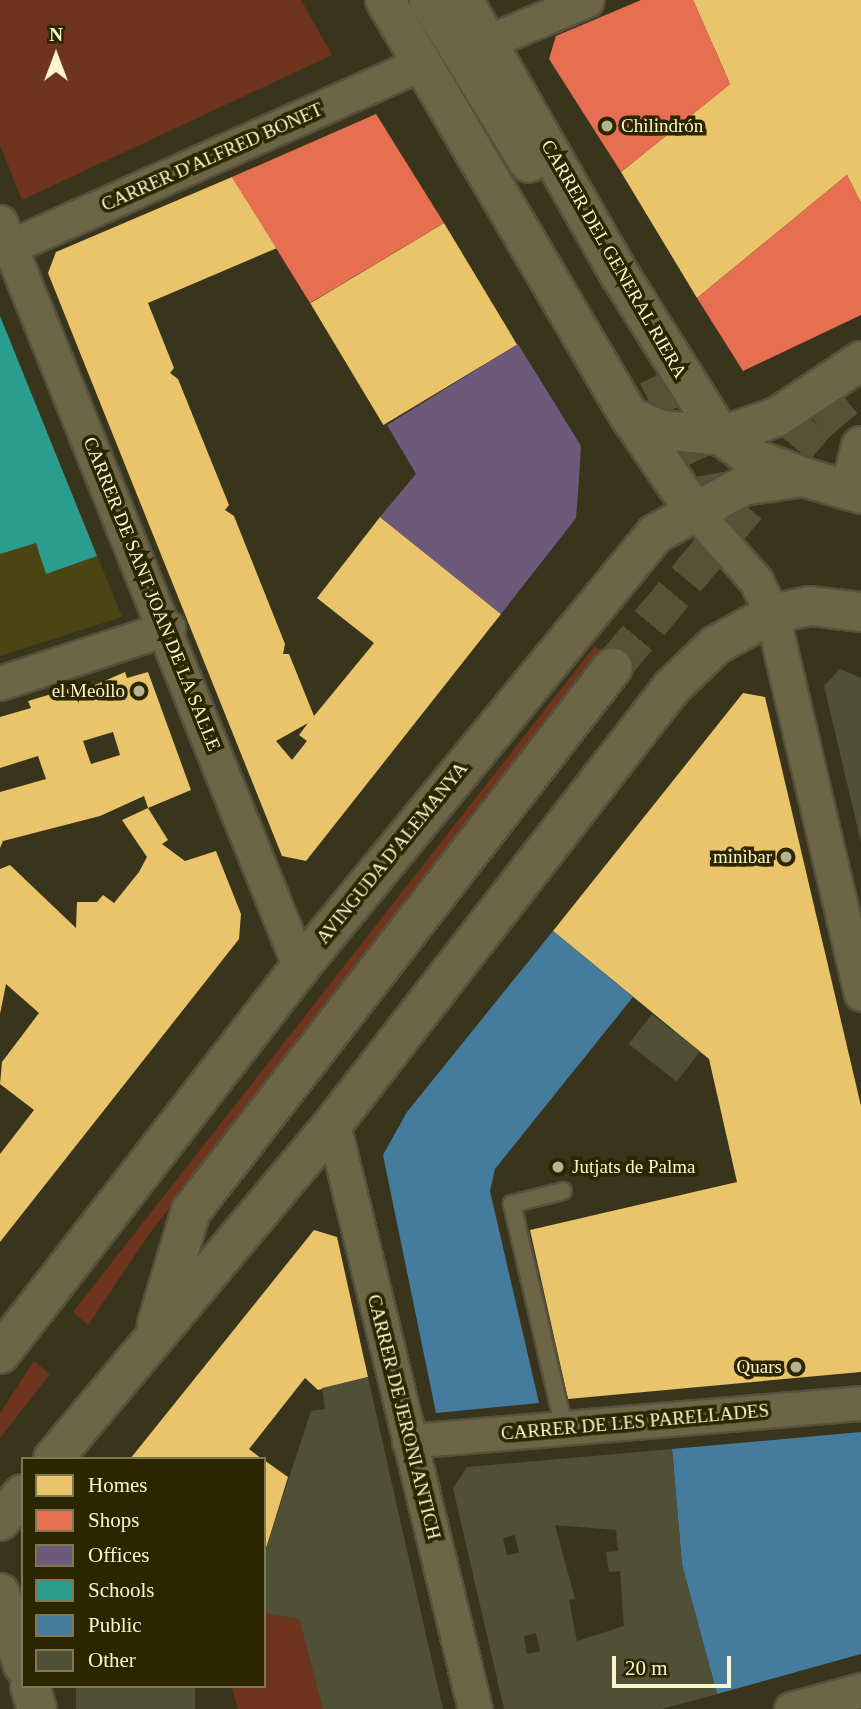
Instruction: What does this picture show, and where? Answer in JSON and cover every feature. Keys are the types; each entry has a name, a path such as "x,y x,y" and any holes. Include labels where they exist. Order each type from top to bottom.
{"main road":[{"path":"385,0 631,417 693,509"},
{"path":"429,0 657,374"},
{"name":"CARRER DEL GENERAL RIERA","path":"463,0 490,41 620,275 722,436 754,458 803,477"},
{"path":"631,417 662,430 722,436 777,417 861,361"},
{"path":"861,446 855,471 861,485"},
{"name":"AVINGUDA D'ALEMANYA","path":"0,1354 300,967 587,612 655,534 693,509 743,486 803,477 861,494"},
{"path":"55,1457 334,1124 672,687 716,645 772,614 810,606 861,612"},
{"path":"152,1339 191,1211 613,667"},
{"path":"0,1521 21,1496"},
{"path":"0,1593 21,1659"},
{"path":"31,1688 37,1709"}],"street":[{"path":"490,41 587,0"},
{"name":"CARRER D'ALFRED BONET","path":"3,240 424,62"},
{"name":"CARRER DE SANT JOAN DE LA SALLE","path":"3,240 168,628 300,967"},
{"path":"693,509 755,581 772,614 861,995"},
{"path":"0,682 168,628"},
{"name":"CARRER DE JERONI ANTICH","path":"334,1124 475,1709"},
{"name":"CARRER DE LES PARELLADES","path":"409,1441 861,1403"},
{"path":"790,1709 861,1690"}],"lane":[{"path":"563,1191 512,1204 564,1428"}],"shaded area":[{"path":"0,0 301,0 332,55 22,200 0,145"},
{"path":"0,316 122,617 0,656"},
{"path":"594,647 601,650 147,1237 88,1325 73,1312"},
{"path":"34,1361 50,1374 0,1438 0,1413"},
{"path":"266,1613 299,1619 323,1709 238,1709 232,1688 266,1688"}],"building: Homes":[{"path":"693,0 861,0 861,203 847,175 697,298 621,172 730,84"},
{"path":"232,177 277,248 148,303 174,368 170,373 178,379 229,505 225,510 234,516 285,644 283,654 289,654 314,716 374,643 317,598 380,517 501,614 306,861 282,856 48,273 56,252","holes":["308,723 299,735 307,741 292,760 276,741"]},
{"path":"444,223 517,345 383,425 310,303"},
{"path":"125,672 127,678 148,672 191,790 148,808 144,796 100,816 3,841 0,848 0,792 46,779 38,756 0,768 0,717 31,708 28,701 68,689 70,696","holes":["113,732 120,755 91,764 83,741"]},
{"path":"743,693 765,697 861,1106 861,1372 568,1399 530,1230 737,1182 709,1059 553,931"},
{"path":"148,808 168,840 162,844 185,861 216,851 241,914 239,939 0,1242 0,1154 34,1110 0,1084 2,1062 39,1013 6,984 0,1014 0,869 10,865 76,928 77,902 97,902 103,895 114,903 139,872 147,857 122,820"},
{"path":"314,1230 337,1237 368,1377 318,1390 305,1378 249,1449 259,1457 132,1457"},
{"path":"266,1461 288,1477 266,1549"}],"building: Shops":[{"path":"641,0 693,0 730,84 621,172 549,59 556,36"},
{"path":"376,114 444,223 310,303 232,177"},
{"path":"847,175 861,203 861,315 743,371 697,298"}],"building: Offices":[{"path":"518,344 581,446 579,479 576,518 501,614 380,517 416,474 387,425"}],"building: Schools":[{"path":"0,316 97,556 46,574 36,543 0,554"}],"building: Public":[{"path":"553,931 633,997 495,1169 490,1191 539,1403 436,1413 383,1155 407,1112"},
{"path":"861,1432 861,1654 717,1694 682,1565 672,1449"}],"building: Other":[{"path":"840,669 861,678 861,842 824,686"},
{"path":"652,1014 700,1052 677,1081 629,1044"},
{"path":"368,1377 443,1709 323,1709 299,1619 266,1613 266,1548 311,1411 325,1409 322,1388"},
{"path":"672,1449 682,1565 717,1694 662,1709 504,1709 453,1488 467,1467","holes":["555,1525 616,1530 618,1551 606,1552 609,1572 620,1571 624,1626 577,1641 569,1600 575,1599","515,1535 519,1553 507,1555 503,1538","536,1633 540,1651 527,1654 524,1636"]},
{"path":"76,1688 195,1688 195,1709 76,1709"}],"tunnel":[{"path":"657,375 706,475 714,518 709,533"},
{"path":"613,667 816,423 861,386"}],"place":[{"name":"Chilindrón","path":"607,126"},
{"name":"el Meollo","path":"139,691"},
{"name":"minibar","path":"786,857"},
{"name":"Jutjats de Palma","path":"558,1167"},
{"name":"Quars","path":"796,1367"}]}
